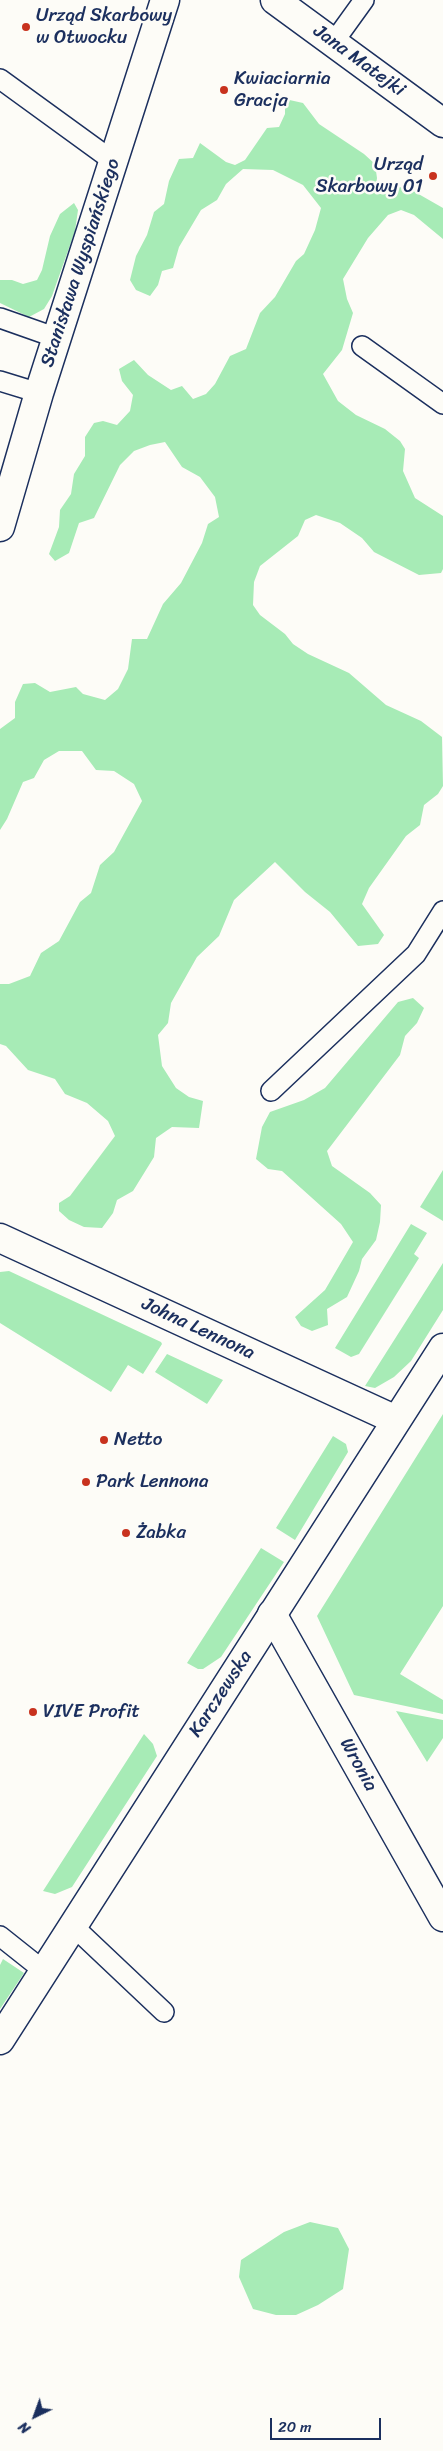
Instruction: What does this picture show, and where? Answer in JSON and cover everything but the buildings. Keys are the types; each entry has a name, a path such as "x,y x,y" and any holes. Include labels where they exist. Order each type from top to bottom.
{"street":[{"name":"Stanisława Wyspiańskiego","path":"0,528 39,393 165,0"},
{"name":"Jana Matejki","path":"275,0 443,123"},
{"name":"Johna Lennona","path":"0,1238 396,1420"},
{"name":"Karczewska","path":"0,2040 396,1420 441,1357"},
{"name":"Wronia","path":"272,1614 443,1917"}],"lane":[{"path":"332,43 364,0"},
{"path":"0,79 114,161"},
{"path":"0,318 57,338"},
{"path":"362,346 443,404"},
{"path":"0,380 39,393"},
{"path":"272,1091 416,954 443,912"},
{"path":"73,1926 164,2012"},
{"path":"0,1936 44,1971"}],"green space":[{"path":"285,99 303,103 319,124 364,154 375,164 377,178 375,193 387,186 408,188 443,208 443,239 414,215 401,210 388,215 368,238 343,279 347,299 353,313 342,350 323,374 338,401 356,415 385,429 400,441 405,449 403,471 415,498 443,516 443,569 441,573 419,575 374,552 362,538 340,523 316,515 305,520 298,536 260,566 254,582 253,605 260,615 285,634 293,644 308,654 349,673 386,705 421,721 442,737 443,786 438,794 424,805 420,825 406,836 369,888 362,904 384,935 378,944 358,946 330,912 305,892 275,862 234,900 219,936 197,957 171,1003 168,1023 158,1035 162,1066 176,1088 189,1097 203,1101 199,1128 172,1127 156,1138 154,1157 133,1191 117,1200 113,1213 102,1228 84,1227 69,1220 59,1211 59,1203 70,1196 115,1136 108,1121 87,1103 65,1094 55,1079 28,1070 6,1046 0,1044 0,984 9,984 30,976 41,953 59,941 80,902 91,893 100,865 114,852 142,801 134,784 114,771 96,770 82,751 59,751 44,760 34,778 23,782 7,819 0,830 0,729 15,718 15,702 23,684 35,683 50,692 76,687 83,694 105,700 118,689 128,669 132,639 147,639 163,604 181,583 202,543 208,524 219,517 215,497 200,477 182,467 165,442 150,445 134,451 120,465 94,518 79,523 69,553 55,561 49,554 59,527 60,510 71,494 74,474 85,456 85,437 94,423 103,421 117,425 130,411 133,395 122,381 119,369 134,360 148,375 171,390 182,386 193,399 206,394 215,384 230,356 246,349 260,313 275,297 296,261 304,254 315,230 321,208 303,185 273,170 243,169 226,184 217,200 201,210 179,247 173,268 162,271 158,285 150,296 136,290 130,280 136,256 147,235 154,212 164,204 169,181 179,159 193,158 200,143 226,162 235,165 245,160 267,128 279,127 285,114"},
{"path":"74,203 78,210 75,231 52,296 44,309 29,317 0,303 0,280 12,280 23,284 37,280 42,270 50,236 60,214"},
{"path":"413,998 424,1008 417,1023 405,1036 400,1055 327,1151 332,1166 370,1193 381,1205 380,1222 376,1240 362,1259 359,1271 347,1297 327,1309 328,1325 312,1331 301,1326 295,1317 325,1290 353,1242 341,1224 282,1171 268,1169 256,1159 262,1127 270,1112 304,1100 325,1088 398,1002"},
{"path":"443,1170 443,1221 420,1207"},
{"path":"411,1224 427,1233 414,1254 419,1258 359,1354 351,1357 335,1348"},
{"path":"443,1263 443,1310 411,1361 394,1377 375,1388 365,1386"},
{"path":"9,1271 162,1344 143,1374 128,1365 111,1392 0,1323 0,1272"},
{"path":"167,1354 223,1380 207,1404 155,1372"},
{"path":"443,1414 443,1606 400,1674 443,1700 443,1714 354,1695 317,1616"},
{"path":"333,1436 346,1444 348,1452 295,1540 276,1528"},
{"path":"261,1548 284,1562 221,1657 203,1669 198,1669 187,1663"},
{"path":"396,1711 443,1720 443,1738 427,1762"},
{"path":"144,1734 153,1744 157,1756 72,1887 55,1894 43,1891"},
{"path":"3,1959 24,1973 0,2009 0,1965"},
{"path":"310,2222 338,2228 349,2249 343,2289 318,2305 296,2315 276,2315 253,2309 239,2277 241,2260 284,2232"}],"place":[{"name":"Urząd Skarbowy w Otwocku","path":"26,27"},
{"name":"Kwiaciarnia Gracja","path":"224,90"},
{"name":"Urząd Skarbowy 01","path":"433,176"},
{"name":"Netto","path":"104,1440"},
{"name":"Park Lennona","path":"86,1482"},
{"name":"Żabka","path":"126,1533"},
{"name":"VIVE Profit","path":"33,1712"}]}
